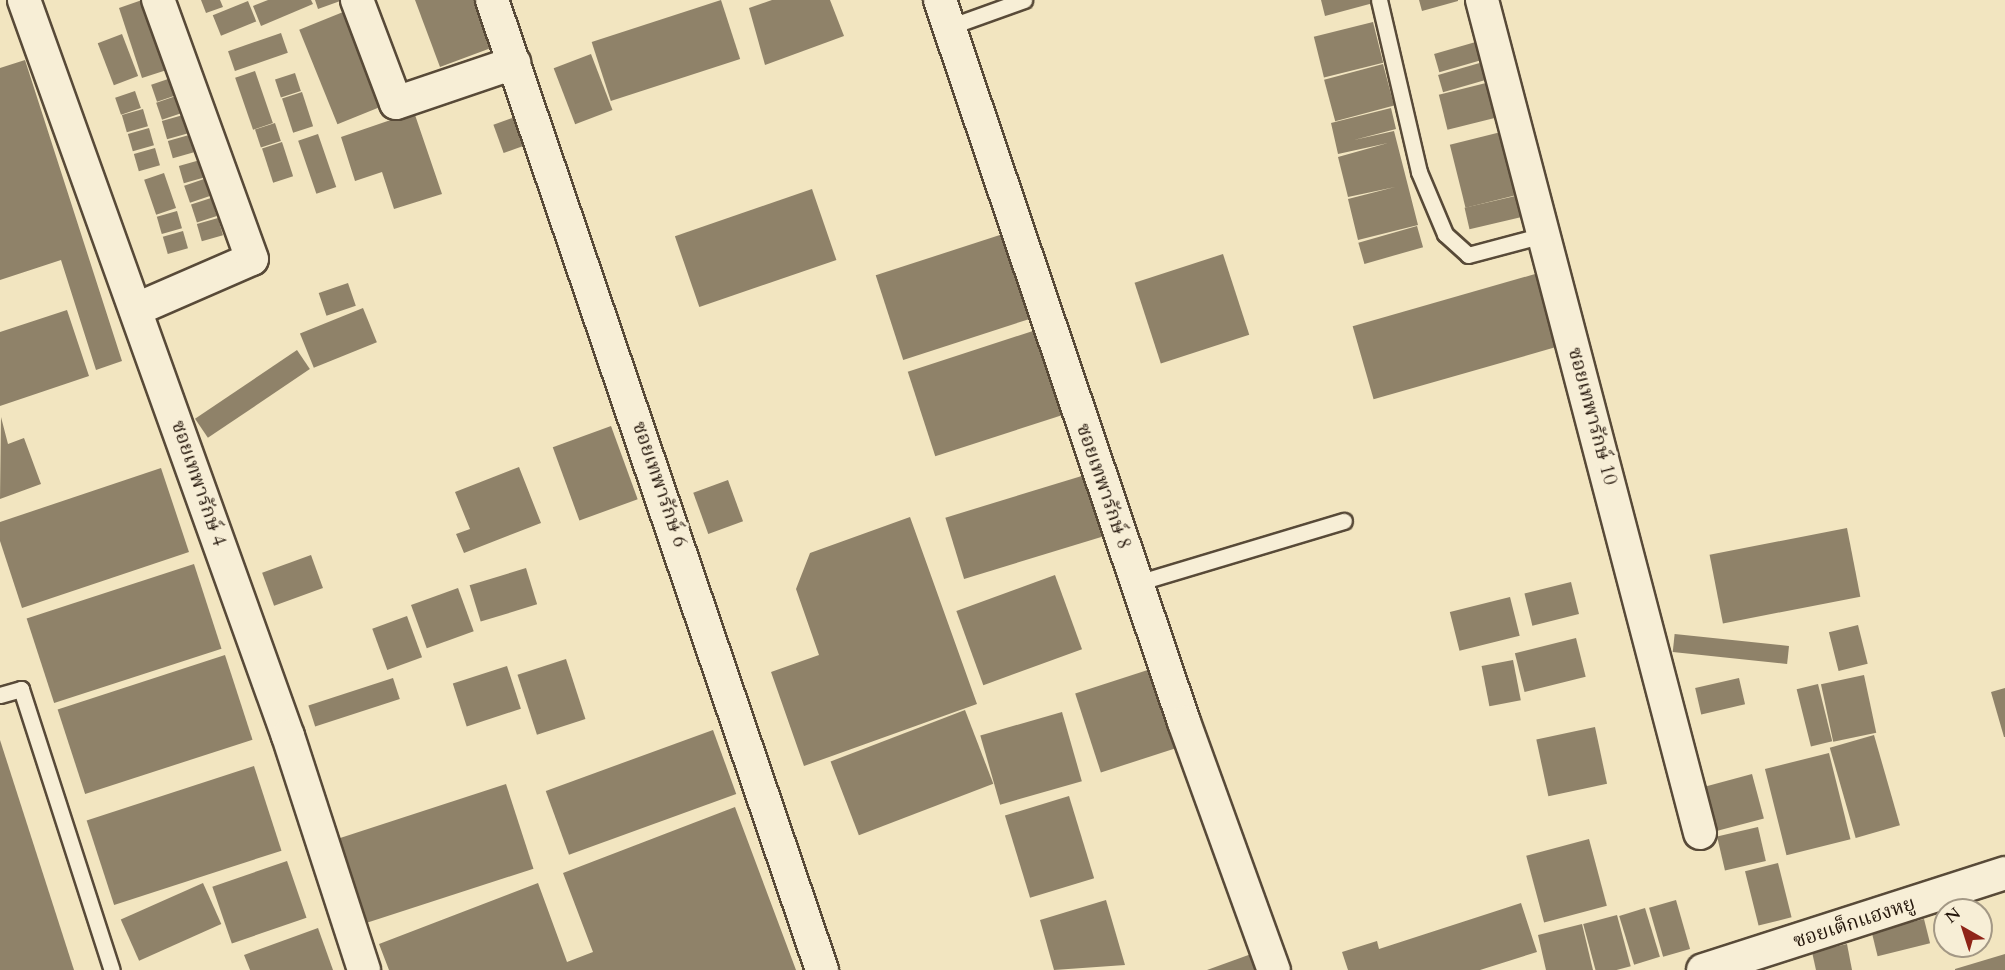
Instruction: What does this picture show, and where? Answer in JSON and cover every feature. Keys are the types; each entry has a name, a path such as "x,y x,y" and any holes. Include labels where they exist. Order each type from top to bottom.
{"street":[{"name":"ซอยเทพารักษ์ 4","path":"24,0 137,309 288,736 364,970"},
{"path":"137,309 252,260 158,0"},
{"path":"357,0 396,103 514,63"},
{"name":"ซอยเทพารักษ์ 6","path":"492,0 822,970"},
{"name":"ซอยเทพารักษ์ 10","path":"1482,0 1700,833"},
{"name":"ซอยเทพารักษ์ 8","path":"944,13 1137,583 1274,970"},
{"name":"ซอยเต็กแฮงหยู","path":"1721,967 2005,873"}],"lane":[{"path":"944,13 1024,0"},
{"path":"1379,0 1419,172 1444,234 1468,255 1543,235"},
{"path":"1137,583 1344,520"},
{"path":"0,695 21,689 112,970"}],"building":[{"path":"142,0 154,0 176,67 142,78 119,8"},
{"path":"201,0 220,0 223,7 206,13"},
{"path":"268,0 311,0 313,4 261,26 253,6"},
{"path":"315,0 343,0 318,9"},
{"path":"415,0 483,0 499,45 440,67"},
{"path":"721,0 740,59 611,101 592,42"},
{"path":"772,0 830,0 844,36 765,65 749,8"},
{"path":"1321,0 1377,0 1377,2 1325,16"},
{"path":"1419,0 1458,0 1458,1 1422,11"},
{"path":"248,1 256,21 221,36 213,15"},
{"path":"353,8 391,103 337,124 299,30"},
{"path":"1373,22 1383,63 1324,78 1314,37"},
{"path":"281,33 288,53 235,71 228,51"},
{"path":"122,34 138,76 114,85 98,43"},
{"path":"1486,39 1491,57 1439,72 1434,54"},
{"path":"591,54 613,110 575,124 554,68"},
{"path":"25,60 122,361 96,370 61,260 0,280 0,68"},
{"path":"1490,60 1495,77 1443,92 1438,75"},
{"path":"1383,64 1394,106 1335,121 1324,80"},
{"path":"255,71 273,123 253,130 235,78"},
{"path":"295,73 301,91 281,98 275,79"},
{"path":"171,78 177,95 157,102 151,85"},
{"path":"1498,80 1507,115 1448,130 1439,95"},
{"path":"135,91 141,108 121,115 115,98"},
{"path":"302,92 313,126 293,133 282,98"},
{"path":"176,96 182,113 162,120 156,103"},
{"path":"1391,108 1396,129 1354,140 1394,131 1418,225 1358,240 1348,199 1395,187 1348,197 1338,157 1388,143 1338,154 1331,123"},
{"path":"143,109 148,126 127,132 122,115"},
{"path":"414,112 442,194 394,209 382,172 355,181 341,137"},
{"path":"183,115 188,133 167,139 162,121"},
{"path":"515,117 525,145 504,153 493,125"},
{"path":"275,123 281,141 261,148 255,129"},
{"path":"149,128 154,145 133,151 128,134"},
{"path":"1509,130 1525,193 1466,208 1450,145"},
{"path":"318,134 336,187 316,194 298,141"},
{"path":"189,135 194,152 173,158 168,141"},
{"path":"282,142 293,176 273,183 262,148"},
{"path":"155,148 160,165 139,171 134,154"},
{"path":"200,160 205,177 184,183 179,166"},
{"path":"164,173 176,208 156,215 144,180"},
{"path":"204,179 210,196 190,203 184,186"},
{"path":"812,189 836,260 699,307 675,236"},
{"path":"1524,194 1529,215 1470,229 1465,208"},
{"path":"211,198 217,216 197,223 191,204"},
{"path":"177,211 182,228 162,234 157,217"},
{"path":"218,218 223,235 202,241 197,224"},
{"path":"1417,226 1423,247 1364,264 1358,243"},
{"path":"183,231 188,248 168,254 163,237"},
{"path":"1006,233 1034,318 903,360 876,275"},
{"path":"1223,254 1249,335 1161,364 1135,283"},
{"path":"1542,272 1563,345 1374,399 1353,326"},
{"path":"348,283 356,306 327,316 319,293"},
{"path":"363,308 377,342 314,368 300,333"},
{"path":"67,310 89,376 0,406 0,332"},
{"path":"1039,329 1067,414 935,456 908,372"},
{"path":"297,350 310,369 208,438 195,419"},
{"path":"1,417 8,444 24,438 41,484 0,499"},
{"path":"611,426 638,499 579,521 553,447"},
{"path":"519,467 541,523 464,553 456,534 470,529 455,492"},
{"path":"161,468 189,552 22,608 0,541 0,522"},
{"path":"1085,475 1104,536 964,579 945,518"},
{"path":"728,480 743,521 708,534 693,493"},
{"path":"910,517 977,704 804,766 771,672 819,655 796,589 810,553"},
{"path":"1847,528 1860,597 1723,623 1710,555"},
{"path":"311,555 323,588 274,606 262,573"},
{"path":"194,564 222,649 54,703 27,618"},
{"path":"526,568 537,604 481,622 470,585"},
{"path":"1055,575 1082,649 983,685 956,611"},
{"path":"1571,582 1579,614 1532,626 1524,594"},
{"path":"458,588 474,631 427,648 411,605"},
{"path":"1510,597 1520,636 1460,651 1450,612"},
{"path":"407,616 422,657 387,670 372,629"},
{"path":"1858,625 1868,664 1839,671 1829,632"},
{"path":"1675,634 1789,646 1787,664 1673,652"},
{"path":"1576,638 1586,677 1525,692 1515,653"},
{"path":"225,655 253,740 85,794 58,709"},
{"path":"566,659 585,719 537,735 517,675"},
{"path":"1513,660 1521,700 1489,706 1482,666"},
{"path":"507,666 521,709 467,726 453,684"},
{"path":"1157,667 1183,746 1101,773 1075,694"},
{"path":"1864,675 1876,733 1833,742 1821,684"},
{"path":"393,678 400,699 315,726 308,706"},
{"path":"1739,678 1745,704 1701,714 1695,688"},
{"path":"1818,684 1832,741 1811,747 1797,689"},
{"path":"2005,688 2005,737 2004,737 1991,692"},
{"path":"965,710 993,784 859,835 831,762"},
{"path":"1062,712 1082,781 1000,805 980,735"},
{"path":"1595,727 1607,784 1548,796 1536,739"},
{"path":"713,730 736,794 569,855 546,791"},
{"path":"1874,735 1900,825 1856,838 1830,748"},
{"path":"0,740 74,970 0,970"},
{"path":"1829,753 1851,839 1786,855 1765,769"},
{"path":"254,766 282,851 114,905 87,820"},
{"path":"1752,774 1764,818 1716,831 1704,787"},
{"path":"506,784 534,869 366,923 339,838"},
{"path":"1069,796 1094,878 1030,898 1005,816"},
{"path":"735,807 796,970 389,970 379,944 538,883 567,962 593,952 563,873"},
{"path":"1758,827 1766,861 1725,871 1717,836"},
{"path":"1589,839 1607,906 1544,922 1526,856"},
{"path":"287,861 307,918 232,943 212,887"},
{"path":"1778,863 1792,917 1759,926 1745,871"},
{"path":"203,883 221,924 139,961 121,920"},
{"path":"1106,900 1125,965 1054,970 1040,920"},
{"path":"1676,900 1690,949 1663,957 1649,908"},
{"path":"1521,903 1537,952 1480,970 1348,970 1342,952 1377,941 1379,949"},
{"path":"1645,908 1660,957 1634,965 1619,916"},
{"path":"1617,915 1631,966 1617,970 1596,970 1583,924"},
{"path":"1924,919 1930,943 1878,956 1872,932"},
{"path":"1582,924 1593,970 1546,970 1538,935"},
{"path":"318,928 333,970 250,970 244,955"},
{"path":"1847,944 1852,970 1816,970 1812,952"},
{"path":"1254,953 1260,970 1207,970"},
{"path":"2005,954 2005,970 1955,970 1955,969"}]}
